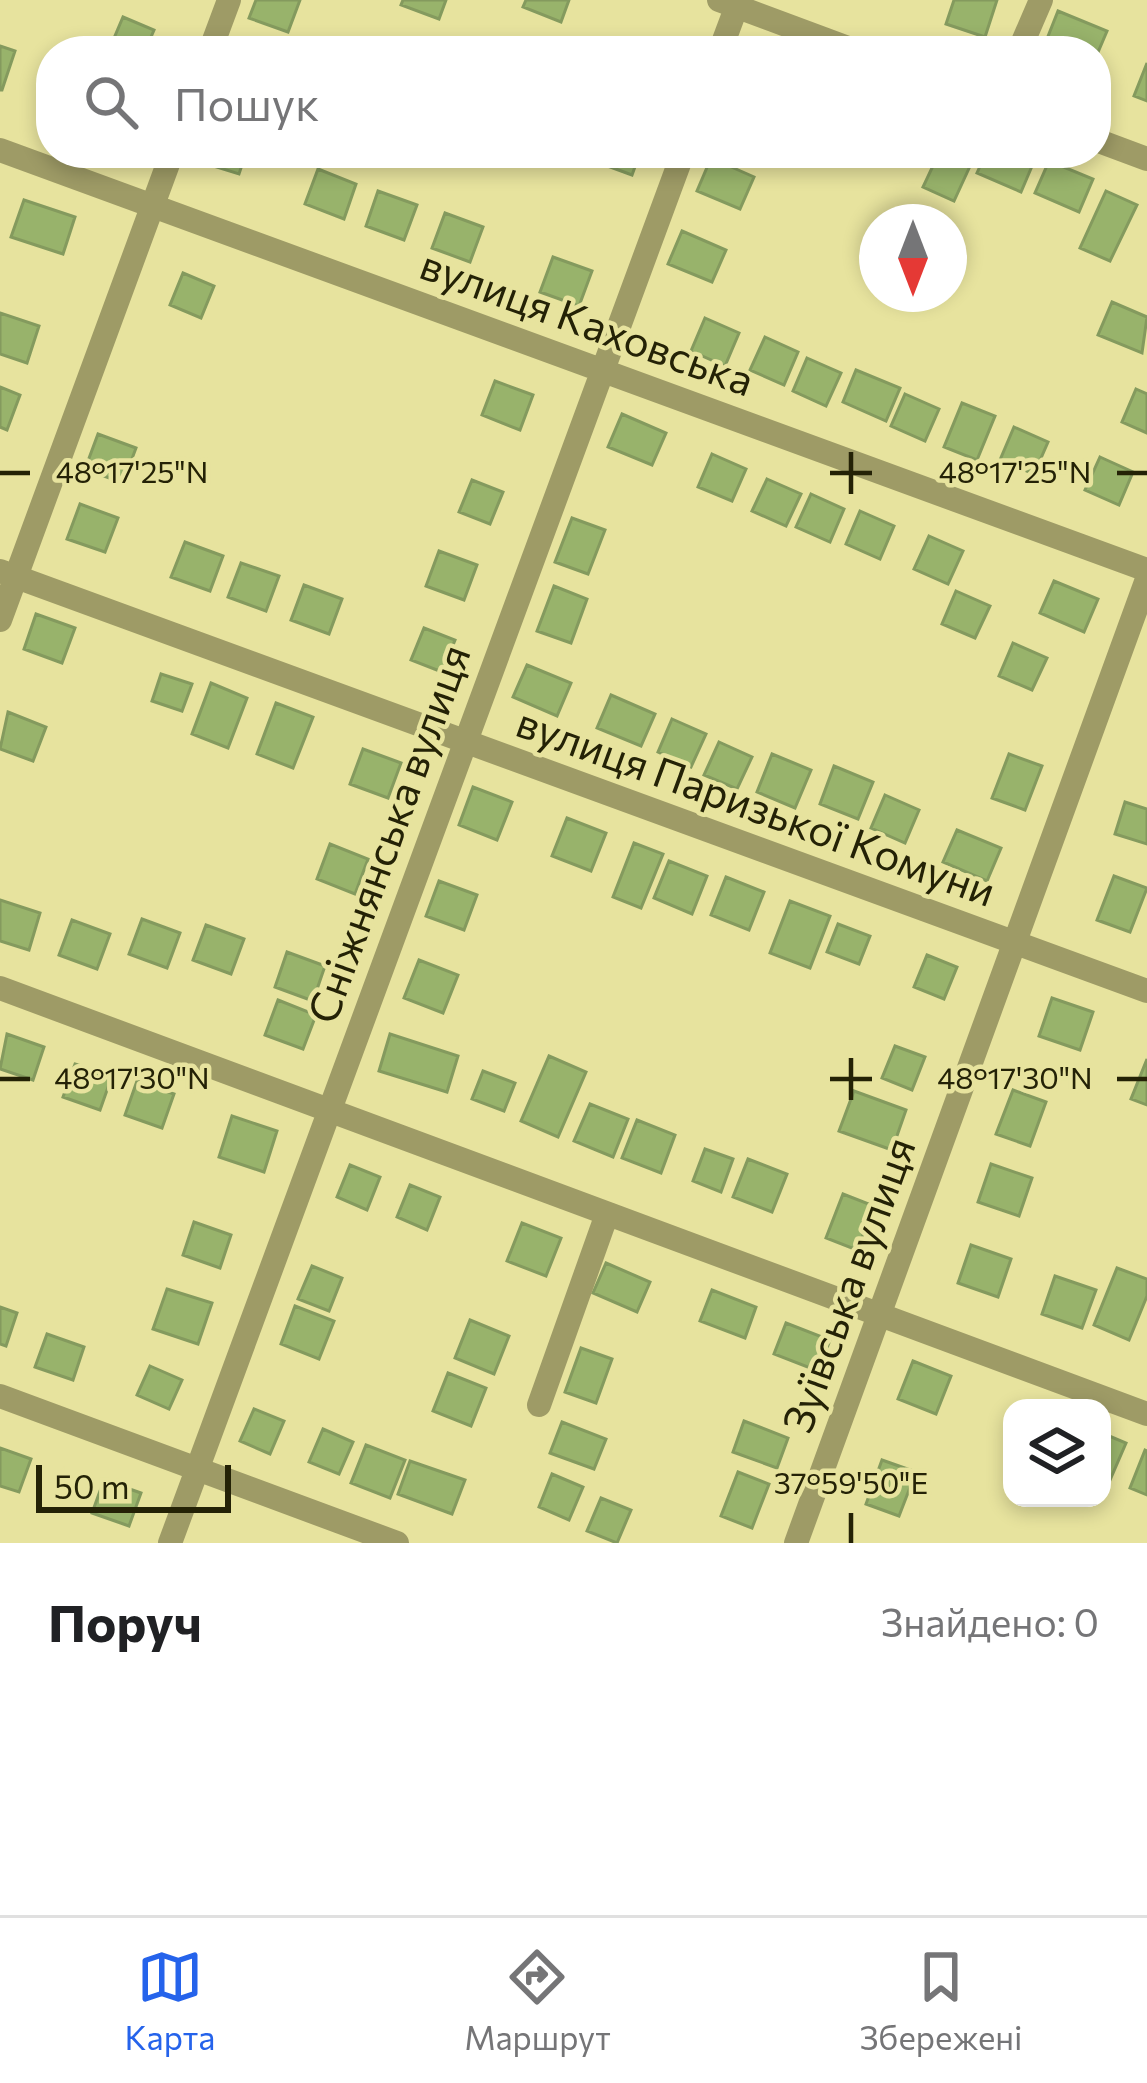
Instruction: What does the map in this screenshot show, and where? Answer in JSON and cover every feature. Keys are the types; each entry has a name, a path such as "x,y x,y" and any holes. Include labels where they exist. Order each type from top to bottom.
{"street":[{"path":"216,36 229,0"},
{"path":"1025,36 1041,0"},
{"path":"724,36 732,2 818,36"},
{"path":"1111,146 1147,159"},
{"name":"вулиця Каховська","path":"0,150 36,163"},
{"name":"вулиця Каховська","path":"49,168 1147,570"},
{"path":"0,620 8,574 167,168"},
{"name":"Сніжнянська вулиця","path":"170,1543 677,168"},
{"name":"вулиця Паризької Комуни","path":"8,574 1147,992"},
{"name":"Зуївська вулиця","path":"796,1543 1147,579"},
{"path":"0,988 1147,1414"},
{"path":"538,1405 607,1214"},
{"path":"0,1396 397,1543"}],"building":[{"path":"256,0 300,0 288,32 249,18"},
{"path":"403,0 446,0 439,19 401,5"},
{"path":"526,0 569,0 561,22 523,7"},
{"path":"954,0 997,0 985,36 946,24"},
{"path":"1058,11 1107,31 1105,36 1048,36"},
{"path":"123,17 154,30 151,36 115,36"},
{"path":"0,46 15,51 2,90 0,90"},
{"path":"1147,63 1147,101 1134,96"},
{"path":"707,168 734,168 754,177 740,209 697,191"},
{"path":"932,168 969,168 954,201 923,187"},
{"path":"979,168 1031,168 1021,192 977,173"},
{"path":"1046,168 1066,168 1093,179 1079,212 1035,193"},
{"path":"318,169 356,184 344,219 305,204"},
{"path":"378,191 417,205 404,240 366,226"},
{"path":"1106,191 1137,205 1110,261 1080,248"},
{"path":"24,200 75,217 63,254 11,237"},
{"path":"445,213 483,227 470,262 432,248"},
{"path":"682,231 726,250 712,282 668,264"},
{"path":"553,257 592,271 579,306 540,292"},
{"path":"183,273 214,286 201,318 170,305"},
{"path":"1112,302 1147,317 1142,353 1098,335"},
{"path":"0,313 39,326 27,363 0,354"},
{"path":"705,318 739,333 725,366 691,351"},
{"path":"765,337 798,352 784,385 750,370"},
{"path":"807,358 841,373 826,406 793,391"},
{"path":"856,370 900,388 886,421 843,402"},
{"path":"495,381 533,395 520,430 482,415"},
{"path":"0,387 20,395 7,430 0,427"},
{"path":"1136,389 1147,394 1147,433 1122,422"},
{"path":"905,394 939,409 925,441 891,426"},
{"path":"962,403 995,416 977,460 944,447"},
{"path":"622,414 666,433 652,465 608,447"},
{"path":"1014,427 1048,442 1034,474 1000,460"},
{"path":"98,434 136,448 123,483 85,469"},
{"path":"712,454 746,469 732,501 698,487"},
{"path":"1100,457 1133,472 1119,505 1085,490"},
{"path":"767,479 801,494 786,526 752,511"},
{"path":"472,480 503,492 490,524 459,512"},
{"path":"811,494 844,509 830,542 796,527"},
{"path":"80,504 118,518 105,552 67,539"},
{"path":"860,511 894,526 880,559 846,544"},
{"path":"572,518 605,530 588,574 555,562"},
{"path":"929,536 963,551 948,584 914,569"},
{"path":"185,542 223,556 210,591 171,577"},
{"path":"439,551 477,565 464,600 426,586"},
{"path":"241,563 279,576 266,611 228,597"},
{"path":"1054,581 1098,599 1084,632 1040,613"},
{"path":"304,585 342,599 329,634 291,620"},
{"path":"554,586 587,599 571,643 537,631"},
{"path":"956,591 990,606 975,638 942,624"},
{"path":"36,614 75,628 62,663 24,649"},
{"path":"424,628 455,640 442,672 411,660"},
{"path":"1013,643 1047,658 1032,690 999,676"},
{"path":"527,665 571,683 557,716 513,697"},
{"path":"161,674 192,684 182,711 152,701"},
{"path":"211,683 247,698 228,748 192,734"},
{"path":"611,695 655,714 641,746 597,728"},
{"path":"276,703 313,717 293,768 257,754"},
{"path":"8,712 46,727 33,761 0,749"},
{"path":"672,719 706,734 691,767 658,752"},
{"path":"719,742 752,757 737,789 704,775"},
{"path":"363,749 401,763 388,798 350,784"},
{"path":"772,754 811,770 795,808 757,792"},
{"path":"1009,754 1042,766 1025,810 992,798"},
{"path":"834,766 873,782 858,819 820,804"},
{"path":"473,787 512,802 497,840 459,825"},
{"path":"885,795 919,810 905,843 871,828"},
{"path":"1125,802 1147,809 1147,844 1115,834"},
{"path":"567,818 606,833 591,871 552,856"},
{"path":"957,830 1001,848 987,881 943,862"},
{"path":"634,843 663,854 641,908 613,897"},
{"path":"330,844 368,859 355,894 317,879"},
{"path":"669,861 707,876 692,914 654,898"},
{"path":"1114,876 1147,888 1130,932 1097,920"},
{"path":"726,877 764,892 749,930 711,915"},
{"path":"439,881 477,895 464,930 426,916"},
{"path":"0,900 40,913 29,950 0,941"},
{"path":"790,901 830,916 810,968 770,953"},
{"path":"142,919 180,933 167,968 129,954"},
{"path":"72,920 110,934 97,969 59,955"},
{"path":"838,924 870,936 859,964 827,952"},
{"path":"206,925 244,939 231,974 193,960"},
{"path":"287,952 325,966 313,1001 275,987"},
{"path":"927,955 957,967 944,999 914,987"},
{"path":"419,960 458,975 443,1013 404,998"},
{"path":"1052,998 1093,1012 1080,1050 1039,1036"},
{"path":"278,1000 316,1015 303,1049 265,1035"},
{"path":"7,1034 44,1047 33,1080 0,1069"},
{"path":"390,1034 458,1056 447,1092 379,1071"},
{"path":"895,1046 925,1057 912,1090 882,1078"},
{"path":"549,1056 586,1072 558,1137 521,1121"},
{"path":"1147,1059 1147,1105 1131,1099"},
{"path":"75,1064 112,1076 100,1110 63,1097"},
{"path":"483,1071 515,1083 504,1111 472,1099"},
{"path":"137,1081 174,1094 162,1128 125,1115"},
{"path":"1013,1090 1046,1102 1030,1146 996,1134"},
{"path":"854,1091 906,1110 892,1150 839,1131"},
{"path":"590,1104 628,1119 613,1157 574,1141"},
{"path":"232,1116 277,1131 264,1172 219,1157"},
{"path":"637,1120 675,1135 661,1173 622,1158"},
{"path":"705,1149 733,1159 721,1192 693,1181"},
{"path":"748,1159 787,1174 772,1212 733,1197"},
{"path":"991,1164 1032,1178 1019,1216 978,1202"},
{"path":"350,1165 380,1177 367,1210 337,1197"},
{"path":"410,1185 440,1197 427,1230 397,1217"},
{"path":"843,1194 874,1206 857,1250 826,1238"},
{"path":"194,1222 231,1235 220,1268 183,1255"},
{"path":"522,1223 561,1238 546,1276 507,1261"},
{"path":"971,1245 1011,1259 998,1297 958,1283"},
{"path":"606,1263 650,1282 637,1312 593,1293"},
{"path":"312,1266 342,1278 329,1311 298,1299"},
{"path":"1117,1268 1147,1279 1147,1296 1129,1340 1094,1325"},
{"path":"1055,1276 1096,1290 1082,1328 1042,1314"},
{"path":"167,1289 212,1303 198,1344 153,1329"},
{"path":"712,1290 756,1307 745,1338 700,1321"},
{"path":"295,1306 334,1321 319,1359 281,1344"},
{"path":"0,1307 17,1313 6,1346 0,1344"},
{"path":"470,1320 509,1336 494,1374 455,1358"},
{"path":"786,1323 830,1340 818,1371 774,1354"},
{"path":"47,1334 84,1347 73,1380 35,1367"},
{"path":"581,1348 612,1359 596,1403 565,1392"},
{"path":"913,1361 951,1376 936,1414 898,1399"},
{"path":"150,1366 182,1380 169,1409 137,1395"},
{"path":"448,1373 486,1388 471,1426 433,1411"},
{"path":"254,1409 284,1421 270,1454 240,1441"},
{"path":"744,1421 788,1438 777,1468 733,1452"},
{"path":"562,1422 606,1439 594,1469 550,1453"},
{"path":"323,1429 353,1442 339,1474 309,1462"},
{"path":"1111,1437 1126,1443 1111,1478"},
{"path":"366,1445 405,1460 390,1498 351,1483"},
{"path":"0,1448 31,1459 19,1492 0,1486"},
{"path":"1147,1451 1147,1495 1130,1488"},
{"path":"882,1460 916,1472 899,1516 866,1504"},
{"path":"410,1461 465,1480 452,1514 398,1494"},
{"path":"738,1472 769,1484 752,1528 721,1516"},
{"path":"552,1474 583,1487 569,1520 539,1507"},
{"path":"104,1480 141,1493 129,1526 92,1513"},
{"path":"601,1498 631,1510 617,1543 587,1531"}]}
